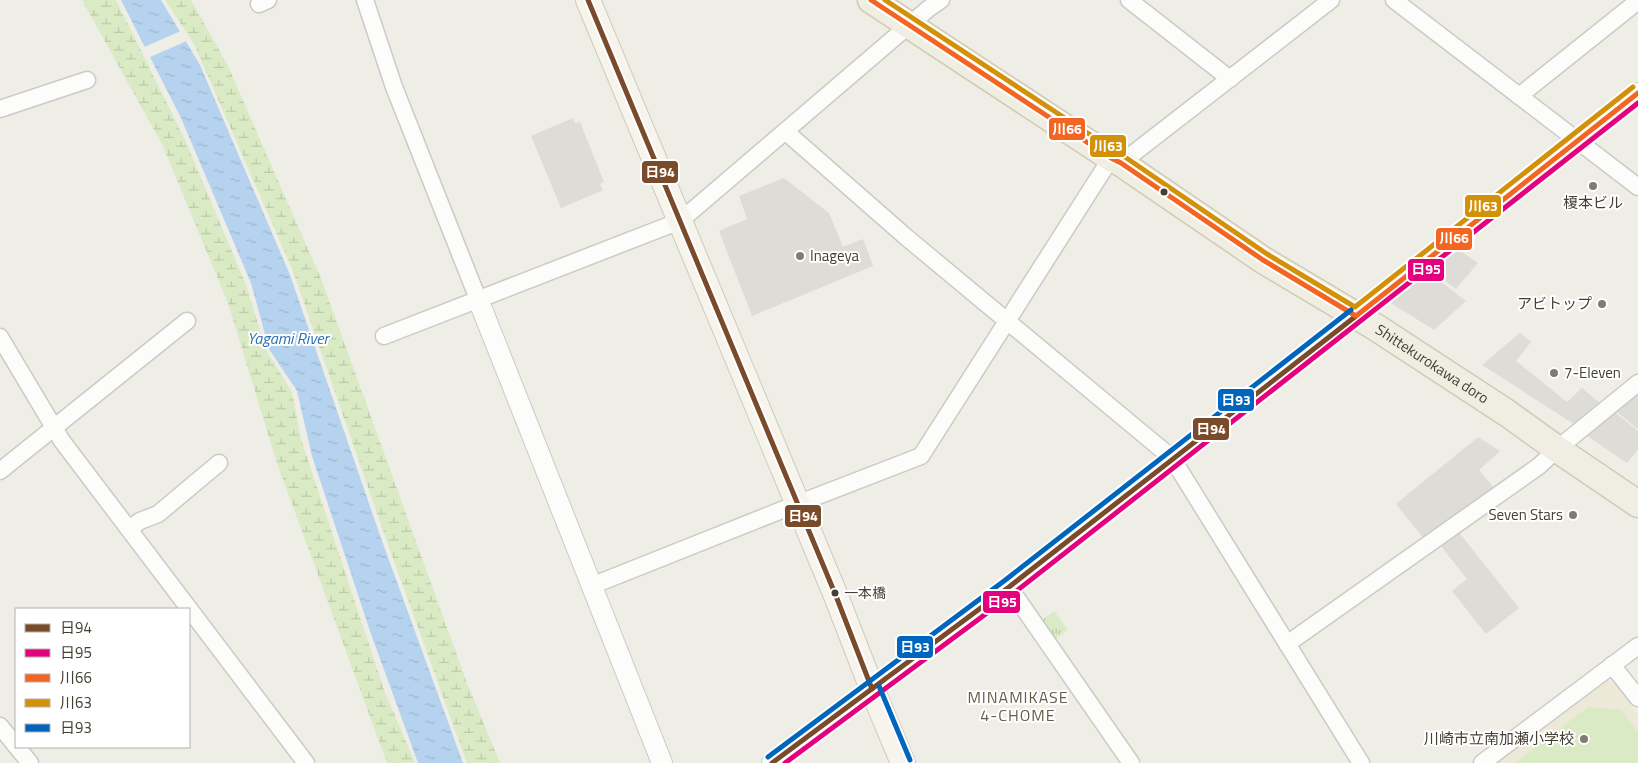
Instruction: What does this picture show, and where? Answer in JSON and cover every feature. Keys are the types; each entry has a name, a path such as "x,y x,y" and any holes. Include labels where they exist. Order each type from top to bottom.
{"main road":[{"path":"588,0 903,763"},
{"name":"Shittekurokawa doro","path":"872,0 1263,260 1356,316 1492,403 1638,504"}],"street":[{"path":"364,0 394,87 662,763"},
{"path":"384,336 680,221 928,9 941,0"},
{"path":"1129,0 1230,79"},
{"path":"591,586 921,456 1006,322 1116,161 1230,79 1331,0"},
{"path":"1394,0 1638,187"},
{"path":"1519,96 1638,1"},
{"path":"0,109 87,80"},
{"path":"772,763 1009,587 1638,93"},
{"path":"785,131 1006,322 1172,458 1361,763"},
{"path":"0,471 187,320"},
{"path":"0,337 53,428 189,608"},
{"path":"1287,644 1539,466 1638,383"},
{"path":"129,529 140,521 158,514 219,462"},
{"path":"1009,587 1131,763"},
{"path":"190,610 306,763"},
{"path":"1482,763 1638,646"},
{"path":"1612,666 1638,698"},
{"path":"0,726 15,745"},
{"path":"18,748 30,763"}],"shaded area":[{"path":"573,118 575,123 580,122 604,182 600,184 603,190 561,208 531,136"},
{"name":"Inageya","path":"784,178 829,213 843,247 863,239 873,266 752,316 719,231 747,219 739,196"},
{"path":"1456,248 1478,263 1456,289 1431,270"},
{"path":"1424,269 1466,301 1434,330 1386,300"},
{"path":"1520,333 1531,342 1516,361 1567,402 1582,388 1600,403 1574,424 1482,365"},
{"path":"1638,390 1638,429 1613,409"},
{"path":"1612,410 1638,431 1638,450 1627,463 1583,433"},
{"path":"1478,437 1500,451 1479,470 1494,488 1425,540 1396,504"},
{"path":"1457,530 1519,608 1486,634 1452,591 1467,579 1440,545"},
{"name":"川崎市立南加瀬小学校","path":"1608,680 1616,685 1638,715 1638,763 1497,763"}],"green space":[{"path":"82,0 116,0 185,140 246,285 266,350 292,392 301,439 384,690 415,763 387,763 277,463 228,303 163,146"},
{"path":"165,0 191,0 227,64 322,281 467,683 500,763 467,763 386,539 293,271 194,44"},
{"path":"1054,611 1068,630 1054,640 1041,621"},
{"name":"川崎市立南加瀬小学校","path":"1588,707 1621,710 1638,732 1638,763 1515,763"}],"water":[{"name":"Yagami River","path":"121,0 161,0 200,65 290,275 382,541 463,763 418,763 371,634 312,456 297,391 269,349 251,283 181,118"}],"pier":[{"path":"183,30 189,40 148,58 142,48"}],"transit line":[{"name":"日94","path":"588,0 836,596 872,689"},
{"name":"川66","path":"871,0 1121,163 1263,260 1356,316 1638,93"},
{"name":"川63","path":"885,0 1125,157 1267,254 1355,307 1633,87"},
{"name":"日95","path":"785,763 1014,593 1638,103"},
{"name":"日93","path":"768,757 1004,581 1351,310"},
{"name":"日94","path":"772,763 1009,587 1356,316"},
{"name":"日93","path":"879,686 910,760"}],"place":[{"name":"榎本ビル","path":"1593,186"},
{"name":"Inageya","path":"800,256"},
{"name":"アビトップ","path":"1602,304"},
{"name":"7-Eleven","path":"1554,373"},
{"name":"Seven Stars","path":"1573,515"},
{"name":"一本橋","path":"835,593"},
{"name":"川崎市立南加瀬小学校","path":"1584,739"}],"district":[{"name":"MINAMIKASE 4-CHOME","path":"1018,706"}]}
